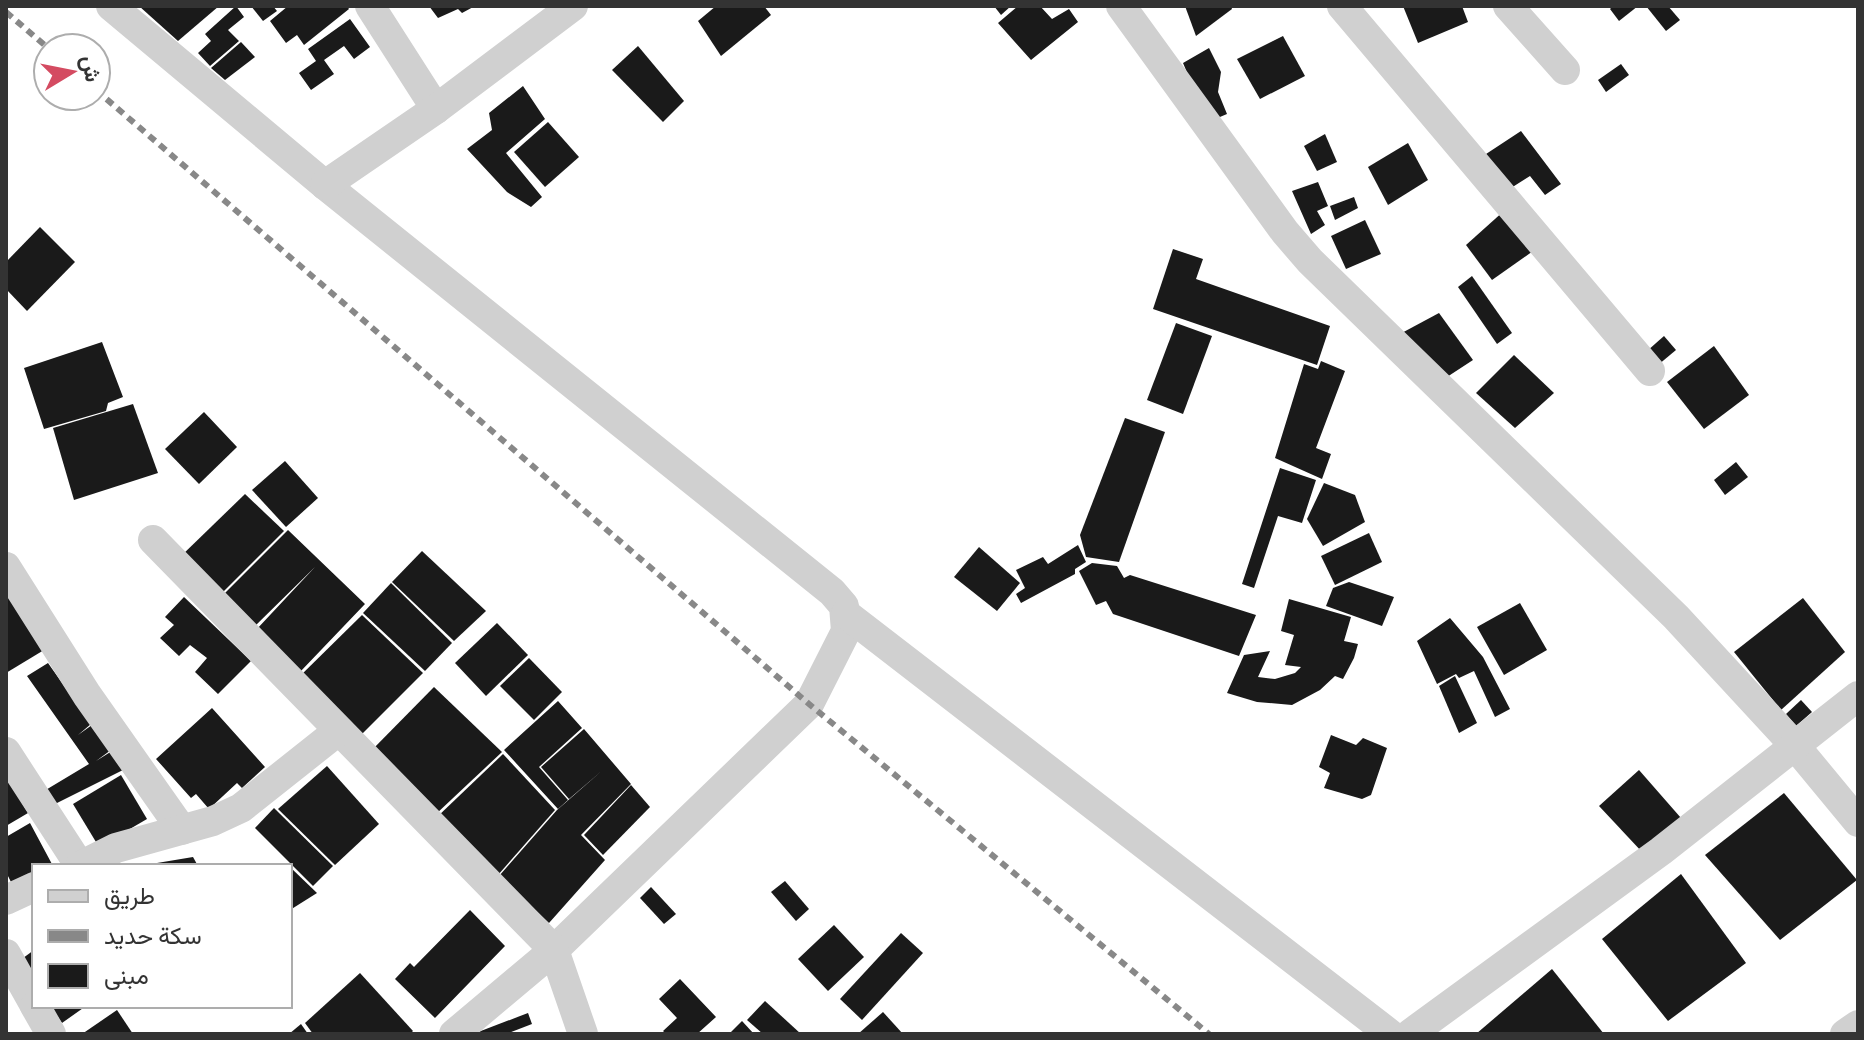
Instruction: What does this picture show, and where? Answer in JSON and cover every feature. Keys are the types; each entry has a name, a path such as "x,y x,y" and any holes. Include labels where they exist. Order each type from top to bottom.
{"street":[{"path":"111,6 325,185 832,592 844,606 843,640 809,704 554,950 454,1034"},
{"path":"370,6 436,109"},
{"path":"325,185 436,109 573,6"},
{"path":"1121,6 1285,232 1310,261 1676,617 1796,747 1858,822"},
{"path":"1342,6 1650,371"},
{"path":"1508,6 1565,70"},
{"path":"153,540 554,950 583,1034"},
{"path":"6,567 87,695 182,830"},
{"path":"846,614 1390,1034"},
{"path":"1410,1034 1661,851 1858,696"},
{"path":"84,864 116,848 213,821 241,808 338,731"},
{"path":"6,752 79,864"},
{"path":"6,900 32,888"},
{"path":"8,962 32,1000"},
{"path":"37,1008 51,1034"},
{"path":"1845,1034 1858,1025"}],"building":[{"path":"139,6 219,6 178,41"},
{"path":"236,6 244,17 228,30 239,41 210,66 198,53 211,41 205,34"},
{"path":"251,6 273,6 277,11 263,21"},
{"path":"288,6 347,6 349,9 304,45 297,35 286,43 270,21"},
{"path":"429,6 475,6 462,13 458,9 438,18"},
{"path":"716,6 764,6 771,15 721,56 698,21"},
{"path":"994,6 1011,6 1001,15"},
{"path":"1018,6 1040,6 1052,19 1069,9 1078,22 1031,60 998,23"},
{"path":"1185,6 1231,6 1232,9 1196,36"},
{"path":"1403,6 1462,6 1468,22 1418,43"},
{"path":"1613,6 1638,6 1619,21 1610,9"},
{"path":"1646,6 1668,6 1680,20 1666,31"},
{"path":"350,19 370,47 354,59 344,46 324,60 334,74 311,90 299,73 316,61 308,49"},
{"path":"1283,36 1305,76 1260,99 1237,59"},
{"path":"241,42 255,57 225,80 211,68"},
{"path":"638,46 684,101 663,122 612,70"},
{"path":"1209,48 1221,72 1218,92 1227,114 1208,122 1183,63"},
{"path":"1621,64 1629,75 1606,92 1598,80"},
{"path":"523,86 545,119 506,153 542,197 531,207 507,192 467,149 492,130 489,113"},
{"path":"548,122 579,157 545,187 514,152"},
{"path":"1521,131 1561,184 1545,195 1530,176 1511,188 1483,156"},
{"path":"1325,134 1337,162 1317,171 1304,146"},
{"path":"1408,143 1428,180 1388,205 1368,167"},
{"path":"1318,182 1328,206 1317,211 1325,225 1311,234 1292,191"},
{"path":"1354,197 1358,208 1335,220 1330,206"},
{"path":"1505,210 1536,249 1492,280 1466,245"},
{"path":"1365,220 1381,254 1346,269 1331,236"},
{"path":"40,227 75,262 27,311 6,289 6,262"},
{"path":"1173,249 1203,259 1196,279 1330,326 1317,365 1153,309"},
{"path":"1472,276 1512,333 1497,344 1458,287"},
{"path":"1439,313 1473,360 1447,377 1398,335"},
{"path":"1176,323 1212,336 1183,414 1147,400"},
{"path":"1664,336 1676,350 1658,365 1647,351"},
{"path":"102,342 123,397 108,403 106,411 44,429 24,368"},
{"path":"1714,346 1749,395 1704,429 1667,382"},
{"path":"1514,355 1554,393 1515,428 1476,393"},
{"path":"1321,361 1345,371 1316,448 1331,454 1322,479 1275,458 1304,364 1318,369"},
{"path":"133,404 158,473 74,500 53,428"},
{"path":"204,412 237,447 199,484 165,449"},
{"path":"1125,418 1165,432 1119,562 1086,557 1080,535"},
{"path":"285,461 318,498 286,527 252,490"},
{"path":"1736,462 1748,477 1725,495 1714,480"},
{"path":"1280,468 1316,480 1302,523 1278,516 1254,588 1242,584"},
{"path":"1324,483 1355,495 1365,522 1323,546 1307,519"},
{"path":"245,494 284,531 219,596 178,559"},
{"path":"288,530 365,604 300,672 256,630 315,567 253,628 222,596"},
{"path":"1369,533 1382,562 1335,585 1321,556"},
{"path":"1078,545 1086,562 1075,569 1075,574 1021,603 1016,594 1025,588 1016,570 1043,557 1048,564"},
{"path":"979,547 1020,583 997,611 954,577"},
{"path":"422,551 486,611 454,641 392,582"},
{"path":"1092,563 1117,566 1124,578 1130,575 1256,615 1239,656 1113,614 1106,601 1096,605 1079,571"},
{"path":"1349,582 1394,597 1382,626 1326,606 1333,588"},
{"path":"391,583 452,643 425,671 363,613"},
{"path":"6,589 44,650 6,673"},
{"path":"184,597 251,661 218,694 195,672 207,658 190,645 179,656 160,638 174,625 165,617"},
{"path":"1803,598 1845,652 1781,710 1734,652"},
{"path":"1289,599 1351,617 1344,641 1358,644 1343,679 1335,676 1320,690 1292,705 1257,702 1227,693 1244,655 1270,651 1258,677 1275,679 1295,673 1301,667 1285,665 1294,635 1281,631"},
{"path":"1520,603 1547,650 1504,675 1477,627"},
{"path":"362,615 423,673 358,738 297,679"},
{"path":"1450,618 1483,657 1510,709 1495,717 1474,671 1459,678 1456,674 1437,684 1417,641"},
{"path":"497,623 528,655 486,696 455,663"},
{"path":"529,658 562,692 534,720 500,686"},
{"path":"48,663 91,724 78,735 92,725 111,750 96,761 112,751 125,769 53,805 44,791 89,764 27,676"},
{"path":"1455,676 1477,723 1459,733 1439,686"},
{"path":"434,687 502,752 435,815 369,753"},
{"path":"1801,700 1812,712 1796,726 1786,714"},
{"path":"558,701 582,728 539,767 568,800 558,809 504,750"},
{"path":"212,708 265,767 242,788 237,783 209,809 196,794 191,798 156,759"},
{"path":"584,729 631,784 581,835 605,860 549,923 499,876 557,810 604,769 569,799 541,767"},
{"path":"1331,735 1356,745 1363,738 1387,748 1371,795 1362,799 1324,788 1330,773 1319,767"},
{"path":"503,754 555,810 498,875 436,818"},
{"path":"327,766 379,824 335,865 278,809"},
{"path":"1639,770 1681,818 1643,853 1599,806"},
{"path":"121,775 147,819 99,847 73,804"},
{"path":"6,776 28,813 6,826"},
{"path":"631,785 650,807 603,855 584,835"},
{"path":"1784,793 1857,880 1780,940 1705,855"},
{"path":"274,808 333,866 313,886 255,828"},
{"path":"30,823 52,864 32,864 32,877 12,884 6,872 6,837"},
{"path":"193,857 197,864 151,864"},
{"path":"292,869 317,893 292,909"},
{"path":"1681,874 1746,963 1668,1021 1602,939"},
{"path":"785,881 809,909 796,921 771,892"},
{"path":"651,887 676,914 664,924 640,898"},
{"path":"470,910 505,946 435,1018 395,979 410,963 414,967"},
{"path":"834,925 864,957 828,991 798,959"},
{"path":"901,933 923,953 862,1020 840,999"},
{"path":"32,951 32,980 19,961"},
{"path":"1552,969 1604,1034 1476,1034"},
{"path":"360,973 413,1031 410,1034 313,1034 305,1023"},
{"path":"680,979 716,1017 697,1034 666,1034 663,1031 677,1018 659,999"},
{"path":"765,1001 801,1034 763,1034 747,1020"},
{"path":"51,1008 83,1008 62,1023"},
{"path":"117,1010 133,1034 82,1034"},
{"path":"883,1012 903,1034 858,1034"},
{"path":"528,1013 532,1024 506,1034 473,1034"},
{"path":"742,1021 754,1034 729,1034"},
{"path":"301,1024 308,1034 289,1034"}],"railway":[{"path":"6,12 32,34"},
{"path":"112,104 809,704 1209,1034"}]}
